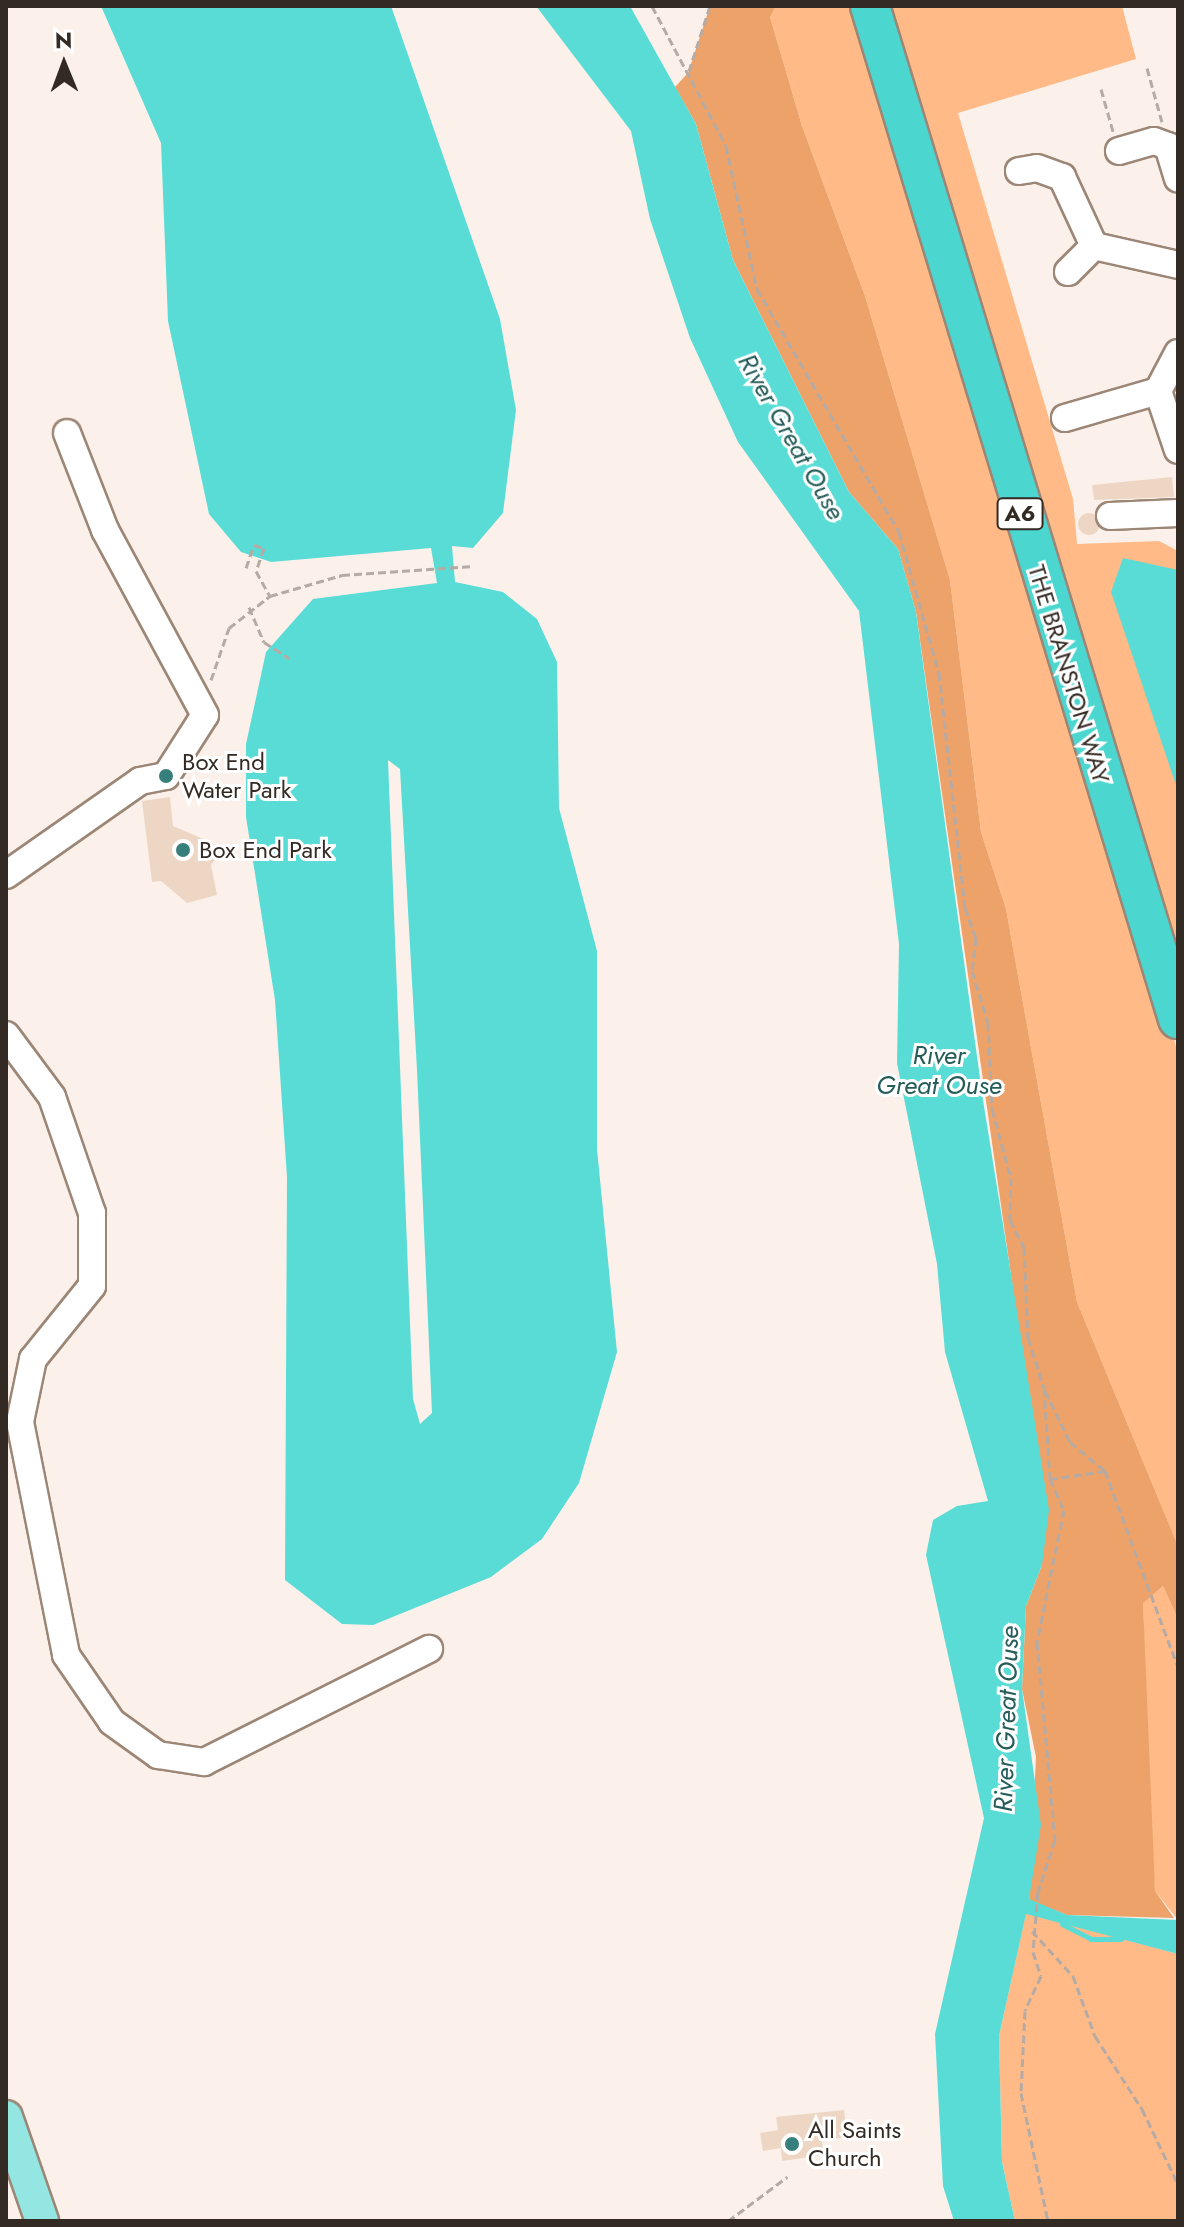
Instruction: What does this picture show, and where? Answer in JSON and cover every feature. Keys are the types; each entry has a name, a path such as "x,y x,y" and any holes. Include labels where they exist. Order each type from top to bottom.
{"highway":[{"name":"THE BRANSTON WAY","path":"870,6 1178,1019"}],"main road":[{"path":"6,2117 42,2221"}],"street":[{"path":"1119,151 1163,138 1178,179"},
{"path":"1019,171 1037,168 1062,177 1070,188 1094,246"},
{"path":"1094,246 1178,265"},
{"path":"1068,272 1094,246"},
{"path":"1065,418 1115,406 1158,391 1178,353"},
{"path":"1158,391 1178,450"},
{"path":"6,875 140,781 166,776 205,715 105,530 67,433"},
{"path":"1110,516 1178,513"},
{"path":"6,1035 52,1097 92,1213 92,1286 33,1359 20,1422 66,1655 112,1722 158,1755 204,1762 429,1649"}],"path":[{"path":"652,6 726,146 757,289 899,532 925,613 939,673 965,908 976,938 972,971 988,1023 992,1109 1011,1178 1010,1220 1024,1248 1028,1338 1044,1388 1070,1442 1105,1471 1178,1667"},
{"path":"688,73 710,6"},
{"path":"1147,68 1163,138"},
{"path":"1101,89 1119,151"},
{"path":"246,568 254,545 264,548 256,571 270,596"},
{"path":"205,715 213,667 229,628 249,607 270,596 342,575 474,566"},
{"path":"249,607 264,642 289,658"},
{"path":"1044,1388 1050,1479 1064,1510 1037,1642 1055,1840 1038,1892 1032,1931 1041,1976 1025,2011 1021,2093 1048,2221"},
{"path":"1050,1479 1105,1471"},
{"path":"1032,1931 1073,1976 1095,2036 1142,2109 1178,2184"},
{"path":"728,2221 787,2177"}],"shaded area":[{"path":"710,6 776,6 770,17 802,126 865,296 950,580 981,832 1006,909 1077,1302 1178,1546 1178,1619 1163,1586 1143,1603 1155,1891 1174,1918 1067,1915 1029,1900 1036,1757 1022,1689 1026,1606 1042,1565 1021,1345 916,612 898,549 849,492 733,260 696,124 675,87 688,73"},
{"path":"776,6 860,6 1178,1053 1178,1546 1077,1302 1006,909 981,832 950,580 865,296 802,126 770,17"},
{"path":"884,6 1122,6 1136,59 958,113 1073,499 1077,544 1159,541 1178,551 1178,957"},
{"path":"1163,1586 1178,1619 1178,1920 1155,1891 1148,1799 1143,1602"},
{"path":"1026,1913 1178,1954 1178,2221 1015,2221 1002,2162 999,2036"}],"water":[{"name":"Box End Park","path":"101,6 391,6 500,319 516,410 503,513 473,548 452,546 455,582 503,592 537,619 557,662 559,808 597,951 597,1149 617,1352 579,1483 542,1539 491,1577 373,1625 342,1624 285,1580 287,1177 275,1000 246,817 246,744 266,652 313,599 437,583 431,548 271,562 241,552 209,514 168,321 161,143","holes":["388,760 400,769 432,1413 420,1424 413,1399"]},
{"name":"River Great Ouse","path":"536,6 630,6 696,124 733,260 849,492 898,549 916,612 983,1100 1049,1510 1042,1565 1026,1606 1022,1689 1041,1825 1029,1899 1067,1915 1178,1920 1178,1954 1026,1914 999,2036 1002,2162 1015,2221 954,2221 943,2186 935,2034 984,1818 926,1555 933,1520 957,1506 988,1501 945,1352 937,1264 897,1063 899,944 859,611 738,442 690,338 650,219 631,131"},
{"path":"1123,558 1178,570 1178,791 1111,592"}],"building":[{"path":"1172,477 1174,497 1094,500 1092,485"},
{"path":"1089,513 1097,516 1100,524 1097,532 1089,535 1081,532 1078,524 1081,516"},
{"name":"Box End Park","path":"170,797 173,826 213,843 220,854 211,865 217,895 187,903 161,881 152,882 142,801"},
{"name":"All Saints Church","path":"844,2110 847,2137 822,2141 824,2155 782,2161 781,2148 763,2151 760,2133 778,2130 776,2117"}],"waterway":[{"path":"1062,1924 1091,1939 1121,1939"}],"place":[{"name":"Box End Water Park","path":"166,776"},
{"name":"Box End Park","path":"183,850"},
{"name":"All Saints Church","path":"792,2144"}]}
